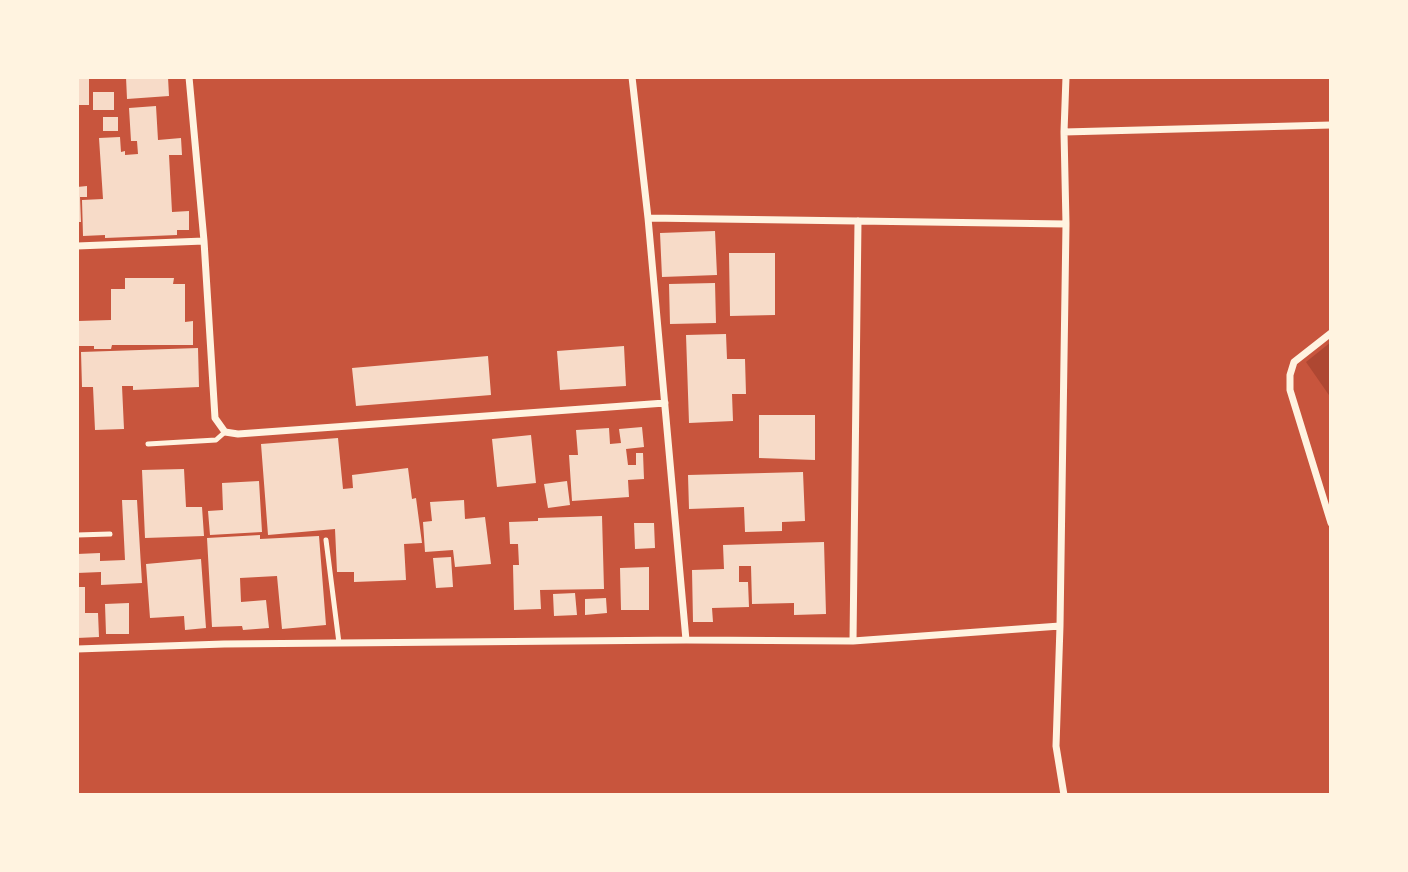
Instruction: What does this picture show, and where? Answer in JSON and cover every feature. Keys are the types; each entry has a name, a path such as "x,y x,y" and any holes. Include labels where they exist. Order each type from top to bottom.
{"street":[{"path":"189,77 204,241 215,418 225,432 239,434 665,403"},
{"path":"632,77 648,218 686,640"},
{"path":"1064,795 1056,746 1060,626 1066,77"},
{"path":"1064,132 1331,125"},
{"path":"648,218 1066,224"},
{"path":"853,641 858,221"},
{"path":"77,246 204,241"},
{"path":"1331,333 1294,362 1290,374 1290,390 1331,523"},
{"path":"77,649 224,644 853,641 1060,626"}],"lane":[{"path":"148,444 216,440 225,432"},
{"path":"77,535 110,534"},
{"path":"326,540 340,643"}],"shaded area":[{"path":"1331,342 1331,398 1306,362"}],"building":[{"path":"77,77 89,77 89,105 77,105"},
{"path":"126,77 168,77 169,96 127,99"},
{"path":"93,92 114,92 114,110 93,110"},
{"path":"156,106 158,140 181,138 182,155 169,155 172,212 189,211 189,230 177,230 177,235 105,238 105,235 83,236 82,200 103,199 99,138 120,137 121,152 125,151 125,155 138,154 137,141 131,141 129,108"},
{"path":"103,117 118,117 118,131 103,131"},
{"path":"87,186 87,197 80,197 81,222 77,222 77,187"},
{"path":"715,231 717,275 662,277 660,233"},
{"path":"729,253 775,253 775,315 730,316"},
{"path":"125,278 174,278 173,284 185,284 185,322 193,321 193,345 112,345 111,349 78,346 78,321 111,320 111,289 125,289"},
{"path":"715,283 716,323 670,324 669,284"},
{"path":"726,334 727,359 745,359 746,394 732,394 733,421 689,423 686,335"},
{"path":"624,346 626,386 560,390 557,351"},
{"path":"198,348 199,387 133,390 133,386 122,386 124,429 95,430 93,387 82,387 81,352"},
{"path":"488,356 491,395 356,406 352,368"},
{"path":"759,415 815,415 815,460 759,458"},
{"path":"642,427 644,447 626,449 628,465 636,465 636,453 643,453 644,479 628,480 629,497 572,501 569,455 578,455 576,430 609,428 610,444 621,443 619,429"},
{"path":"531,435 536,483 497,487 492,439"},
{"path":"338,438 343,489 353,488 352,475 408,468 412,499 416,498 422,543 404,544 406,580 354,582 354,572 337,572 335,529 268,535 261,444"},
{"path":"184,469 186,507 202,507 204,536 145,538 142,470"},
{"path":"803,472 805,521 782,522 782,531 745,532 744,507 689,509 688,475"},
{"path":"259,481 262,532 210,535 208,511 223,510 222,483"},
{"path":"567,481 570,505 548,508 544,484"},
{"path":"122,500 137,500 142,583 101,585 101,572 77,573 77,554 100,553 100,561 125,560"},
{"path":"464,500 465,519 485,517 491,564 455,567 453,550 425,552 423,522 432,521 430,502"},
{"path":"602,516 604,589 540,590 541,609 514,610 513,565 519,565 518,544 510,544 509,522 538,521 538,518"},
{"path":"634,523 654,523 655,548 635,549"},
{"path":"260,535 260,539 319,536 326,625 282,629 277,576 240,578 241,602 266,600 269,628 243,630 242,626 212,627 207,538"},
{"path":"824,542 826,614 794,615 794,603 752,604 751,566 739,566 739,582 748,582 749,607 712,608 713,622 693,622 692,570 724,569 723,545"},
{"path":"451,557 453,587 436,588 433,558"},
{"path":"201,559 206,628 185,630 184,616 150,618 146,564"},
{"path":"649,567 649,610 621,610 620,568"},
{"path":"77,587 85,587 85,613 98,613 99,637 77,638"},
{"path":"575,593 577,615 554,616 553,594"},
{"path":"606,598 607,613 585,615 585,599"},
{"path":"129,603 129,634 106,634 105,604"}]}
